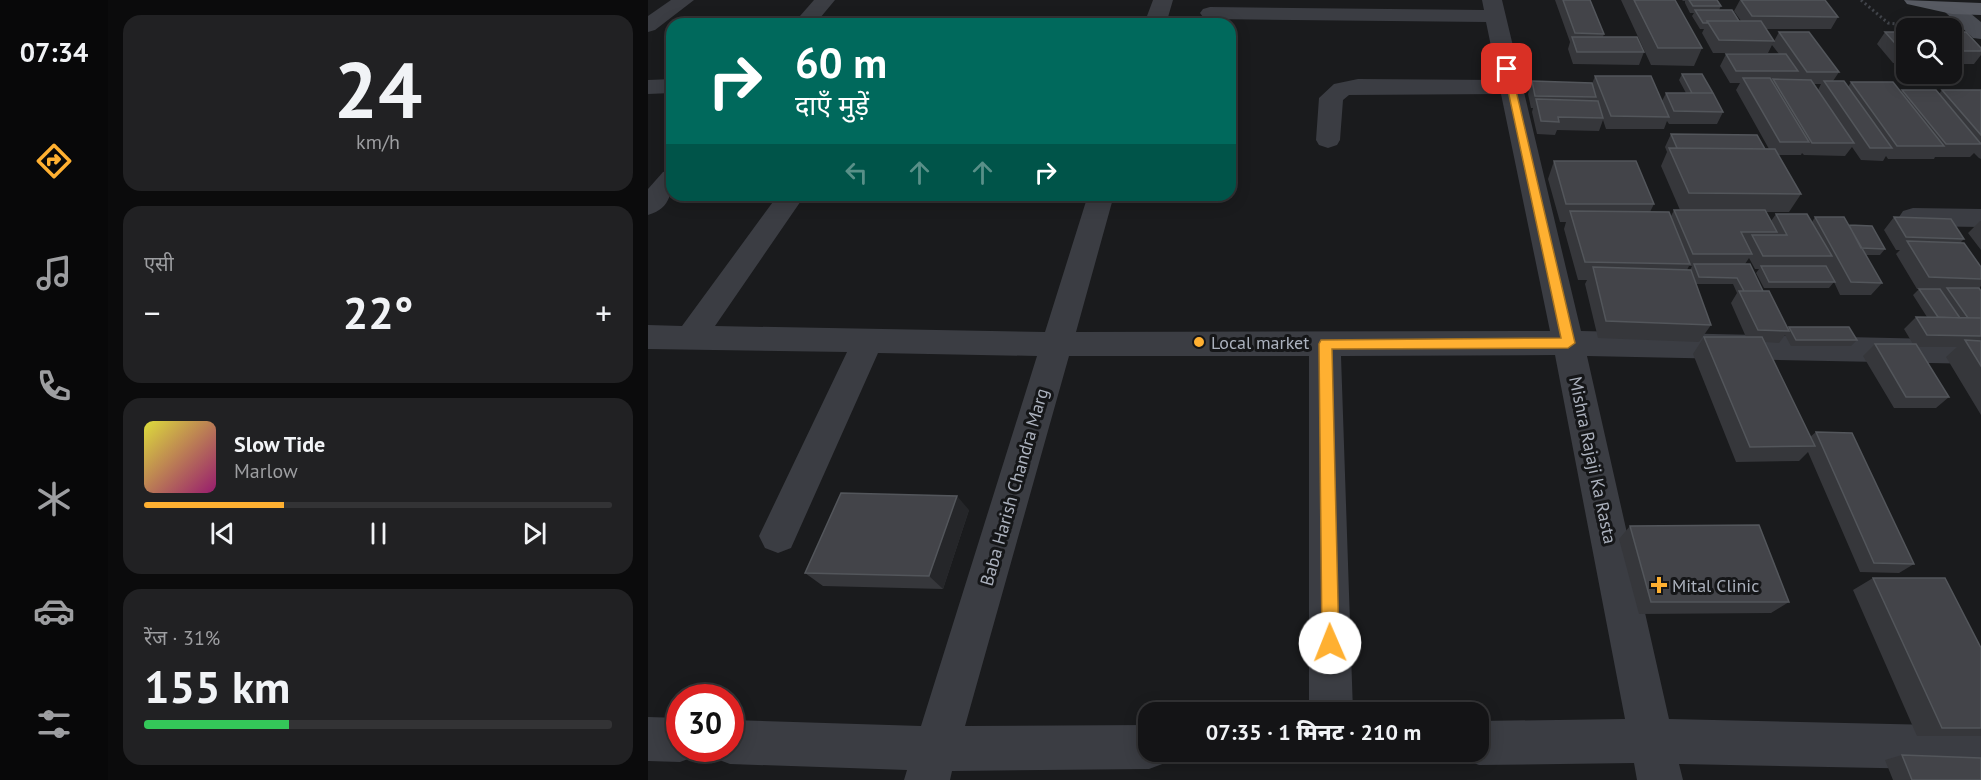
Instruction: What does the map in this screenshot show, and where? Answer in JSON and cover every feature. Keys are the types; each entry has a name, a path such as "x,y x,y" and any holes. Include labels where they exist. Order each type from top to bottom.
{"main road":[{"path":"1914,0 1952,8 1981,9"}],"street":[{"path":"648,26 684,0"},
{"path":"809,18 825,0"},
{"path":"1157,18 1163,0"},
{"path":"1210,13 1493,8"},
{"name":"Mishra Rajaji Ka Rasta","path":"1493,8 1568,343 1656,760"},
{"path":"1952,8 1981,33"},
{"path":"648,87 666,86"},
{"path":"1328,140 1331,99 1342,89 1366,86 1511,87"},
{"path":"648,206 666,185"},
{"path":"690,338 788,201"},
{"name":"Baba Harish Chandra Marg","path":"931,765 1099,201"},
{"path":"1913,217 1981,218"},
{"path":"648,337 1056,344 1568,343 1981,352"},
{"path":"778,536 868,341"},
{"path":"1325,344 1331,702"},
{"path":"648,739 666,740"},
{"path":"744,744 931,765 1138,748"},
{"path":"1489,744 1656,760 1981,748"}],"building":[{"path":"1563,0 1590,0 1604,34 1575,33"},
{"path":"1634,0 1675,0 1702,48 1658,48"},
{"path":"1689,0 1717,0 1721,6 1693,6"},
{"path":"1741,0 1825,0 1838,17 1752,16"},
{"path":"1695,10 1732,10 1739,21 1703,23"},
{"path":"1707,21 1761,21 1774,41 1719,40"},
{"path":"1779,32 1809,32 1839,72 1807,72"},
{"path":"1885,32 1896,32 1896,44"},
{"path":"1962,32 1966,32 1981,48 1981,51 1962,51"},
{"path":"1572,37 1637,37 1644,52 1577,52"},
{"path":"1726,54 1786,54 1798,71 1736,71"},
{"path":"1682,74 1702,74 1713,93 1692,93"},
{"path":"1595,76 1651,76 1669,117 1611,116"},
{"path":"1743,78 1770,78 1809,142 1780,142"},
{"path":"1773,79 1811,80 1854,143 1812,143"},
{"path":"1532,81 1592,83 1596,97 1535,96"},
{"path":"1824,81 1844,81 1892,148 1870,148"},
{"path":"1851,82 1893,82 1944,146 1897,146"},
{"path":"1902,90 1936,90 1981,144 1946,144"},
{"path":"1942,90 1981,90 1981,135"},
{"path":"1666,93 1713,93 1723,112 1674,111"},
{"path":"1536,99 1598,101 1603,118 1558,117 1559,122 1541,121"},
{"path":"1671,134 1757,135 1765,149 1677,148"},
{"path":"1669,148 1775,149 1801,194 1689,193"},
{"path":"1554,161 1636,161 1654,204 1566,204"},
{"path":"1674,210 1765,210 1777,232 1741,232 1752,254 1693,254"},
{"path":"1570,211 1669,212 1690,264 1585,262"},
{"path":"1776,214 1807,214 1832,256 1763,256 1752,235 1787,235"},
{"path":"1815,217 1844,217 1882,283 1851,282"},
{"path":"1894,217 1951,219 1964,239 1906,237"},
{"path":"1849,225 1872,226 1885,249 1861,248"},
{"path":"1907,241 1964,243 1981,267 1981,279 1929,277"},
{"path":"1694,264 1750,264 1763,291 1744,291 1737,278 1699,277"},
{"path":"1761,266 1826,266 1835,282 1769,282"},
{"path":"1593,267 1691,270 1711,325 1606,321"},
{"path":"1947,288 1979,288 1981,318 1968,318"},
{"path":"1919,289 1940,289 1960,318 1938,317"},
{"path":"1739,291 1769,291 1789,331 1758,330"},
{"path":"1916,317 1981,318 1981,336 1927,335"},
{"path":"1789,327 1849,327 1857,340 1796,340"},
{"path":"1704,337 1762,337 1815,446 1750,447"},
{"path":"1965,340 1981,341 1981,366"},
{"path":"1875,344 1916,344 1949,397 1906,397"},
{"path":"1816,432 1852,433 1914,564 1874,563"},
{"path":"841,493 957,496 929,576 805,573"},
{"path":"1759,525 1789,602 1651,602 1630,526"},
{"path":"1873,578 1945,578 1981,648 1981,728 1942,728"},
{"path":"1902,755 1981,758 1981,780 1912,780"}],"place":[{"name":"Local market","path":"1199,342"},
{"name":"Mital Clinic","path":"1659,585"}],"route":[{"path":"1330,643 1325,344 1568,343 1507,69"}]}
